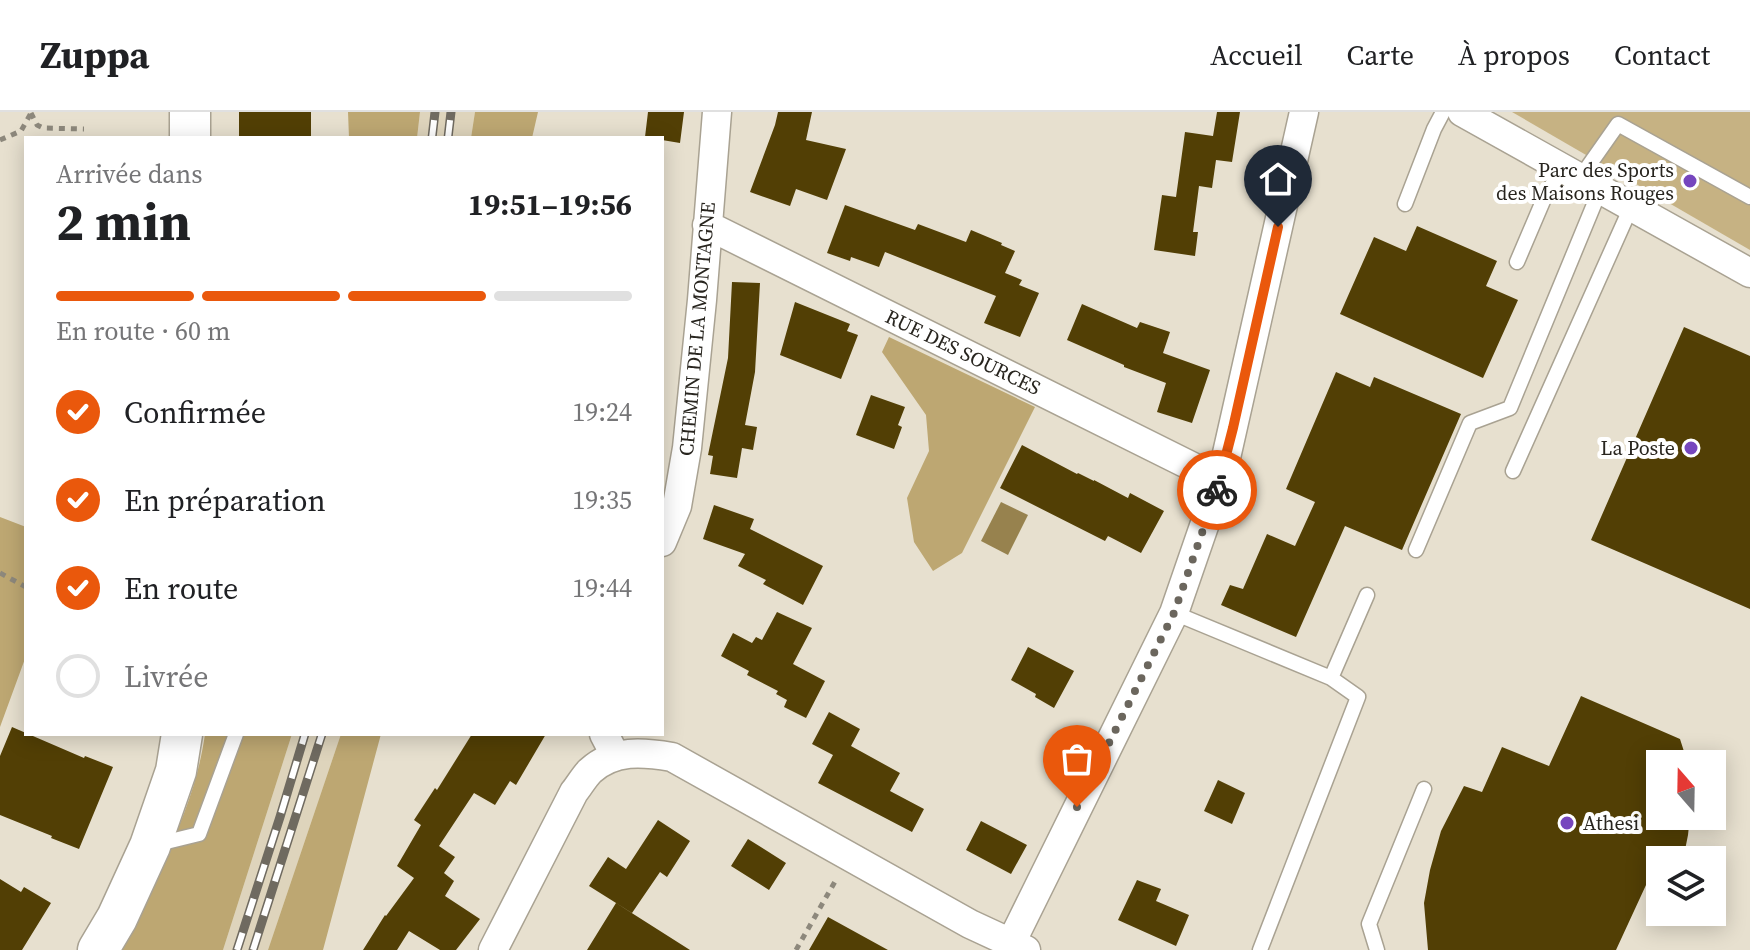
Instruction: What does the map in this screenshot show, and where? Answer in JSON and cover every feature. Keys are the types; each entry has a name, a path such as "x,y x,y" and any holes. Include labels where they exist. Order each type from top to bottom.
{"main road":[{"path":"190,112 190,136"},
{"path":"98,950 117,918 150,846 176,771 182,736"}],"street":[{"name":"CHEMIN DE LA MONTAGNE","path":"664,537 677,506 687,448 717,112"},
{"path":"493,950 574,792 609,745 672,757 970,924 1019,946 1174,613 1223,471 1304,112"},
{"path":"1462,112 1750,273"},
{"name":"RUE DES SOURCES","path":"707,225 1197,469 1223,471"}],"lane":[{"path":"1405,204 1443,112"},
{"path":"1416,550 1470,423 1510,408 1581,179 1618,124 1750,197"},
{"path":"1517,262 1546,194 1581,179"},
{"path":"1513,471 1631,207"},
{"path":"1331,678 1367,595"},
{"path":"1174,613 1331,678 1358,697 1260,950"},
{"path":"150,846 199,834 235,736"},
{"path":"1377,950 1369,924 1424,789"}],"path":[{"path":"31,112 37,125 43,128 84,129"},
{"path":"0,140 21,131 31,112"},
{"path":"0,573 24,586"},
{"path":"796,950 848,857"}],"shaded area":[{"path":"348,112 420,112 417,136 349,136"},
{"path":"420,112 475,112 471,136 417,136"},
{"path":"475,112 538,112 532,136 471,136"},
{"name":"Parc des Sports des Maisons Rouges","path":"1512,112 1750,112 1750,250"},
{"path":"889,337 1035,407 962,553 933,571 914,542 907,498 929,451 926,415 882,352"},
{"path":"1001,502 1028,515 1008,555 981,541"},
{"path":"0,517 24,526 24,661 0,727"},
{"path":"205,736 291,736 223,950 115,950 170,846 200,763"},
{"path":"291,736 340,736 268,950 223,950"},
{"path":"340,736 380,736 323,950 268,950"}],"building":[{"path":"239,112 311,112 311,136 239,136"},
{"path":"648,112 684,112 680,143 664,140 664,136 645,136"},
{"path":"778,112 812,112 806,140 846,149 827,200 796,189 790,206 750,192"},
{"path":"1217,112 1240,112 1232,162 1216,160 1212,188 1199,186 1193,232 1198,232 1195,256 1154,250 1162,195 1176,197 1185,132 1213,136"},
{"path":"845,205 915,230 918,224 966,242 971,230 1015,251 1005,273 1022,280 1019,285 1039,293 1020,337 984,323 996,296 885,252 879,267 827,253"},
{"path":"1417,226 1497,261 1486,286 1518,300 1483,378 1340,314 1374,237 1406,251"},
{"path":"732,282 760,283 755,372 745,425 757,427 753,450 742,448 737,478 710,474 713,456 708,455 728,358"},
{"path":"795,302 850,324 847,331 858,335 841,379 780,355"},
{"path":"1082,304 1137,328 1140,322 1170,332 1163,353 1210,370 1192,423 1157,412 1166,383 1067,340"},
{"name":"La Poste","path":"1684,327 1750,356 1750,609 1591,540"},
{"path":"1336,372 1370,387 1374,377 1461,414 1402,550 1345,526 1296,637 1221,605 1230,585 1243,589 1267,534 1295,546 1315,502 1286,489"},
{"path":"871,395 905,407 894,449 856,435"},
{"path":"1022,445 1128,498 1130,493 1164,511 1141,553 1108,536 1105,541 1000,488"},
{"path":"714,505 754,519 750,529 823,566 803,605 763,584 766,580 738,566 745,554 703,539"},
{"path":"777,612 812,628 793,664 825,681 806,718 784,707 787,700 776,694 778,691 747,675 749,671 721,656 733,633 752,643 756,637 762,640"},
{"path":"1028,647 1074,671 1054,708 1011,680"},
{"name":"Athesi","path":"1581,696 1680,739 1684,750 1646,750 1646,830 1689,830 1686,846 1646,846 1646,885 1616,950 1428,950 1424,903 1430,870 1441,831 1464,786 1482,792 1502,747 1549,766"},
{"path":"829,712 860,729 851,746 900,773 890,791 924,809 912,832 818,783 833,755 812,744"},
{"path":"12,727 24,732 24,736 33,736 113,767 79,849 0,815 0,756"},
{"path":"471,736 545,736 516,785 510,781 495,805 474,793 439,846 455,857 444,873 454,881 445,896 480,919 456,950 440,950 409,931 397,950 363,950 414,878 397,866 421,825 414,820 435,788 437,790"},
{"path":"1218,780 1245,793 1232,824 1204,811"},
{"path":"658,820 690,841 667,877 660,872 632,913 589,886 608,857 626,869"},
{"path":"981,821 1027,845 1011,874 966,850"},
{"path":"748,839 786,863 769,890 731,866"},
{"path":"0,879 21,892 24,887 51,903 22,950 0,950"},
{"path":"1137,880 1161,889 1156,901 1189,915 1176,946 1118,920"},
{"path":"616,903 690,950 587,950"},
{"path":"828,917 888,950 809,950"}],"railway":[{"path":"432,136 435,112"},
{"path":"448,136 451,112"},
{"path":"237,950 304,736"},
{"path":"253,950 321,736"}],"way so far":[{"path":"1077,807 1174,613 1217,490"}],"place":[{"name":"Parc des Sports des Maisons Rouges","path":"1690,181"},
{"name":"La Poste","path":"1691,448"},
{"name":"Athesi","path":"1567,823"}],"route":[{"path":"1217,490 1278,227"}]}
